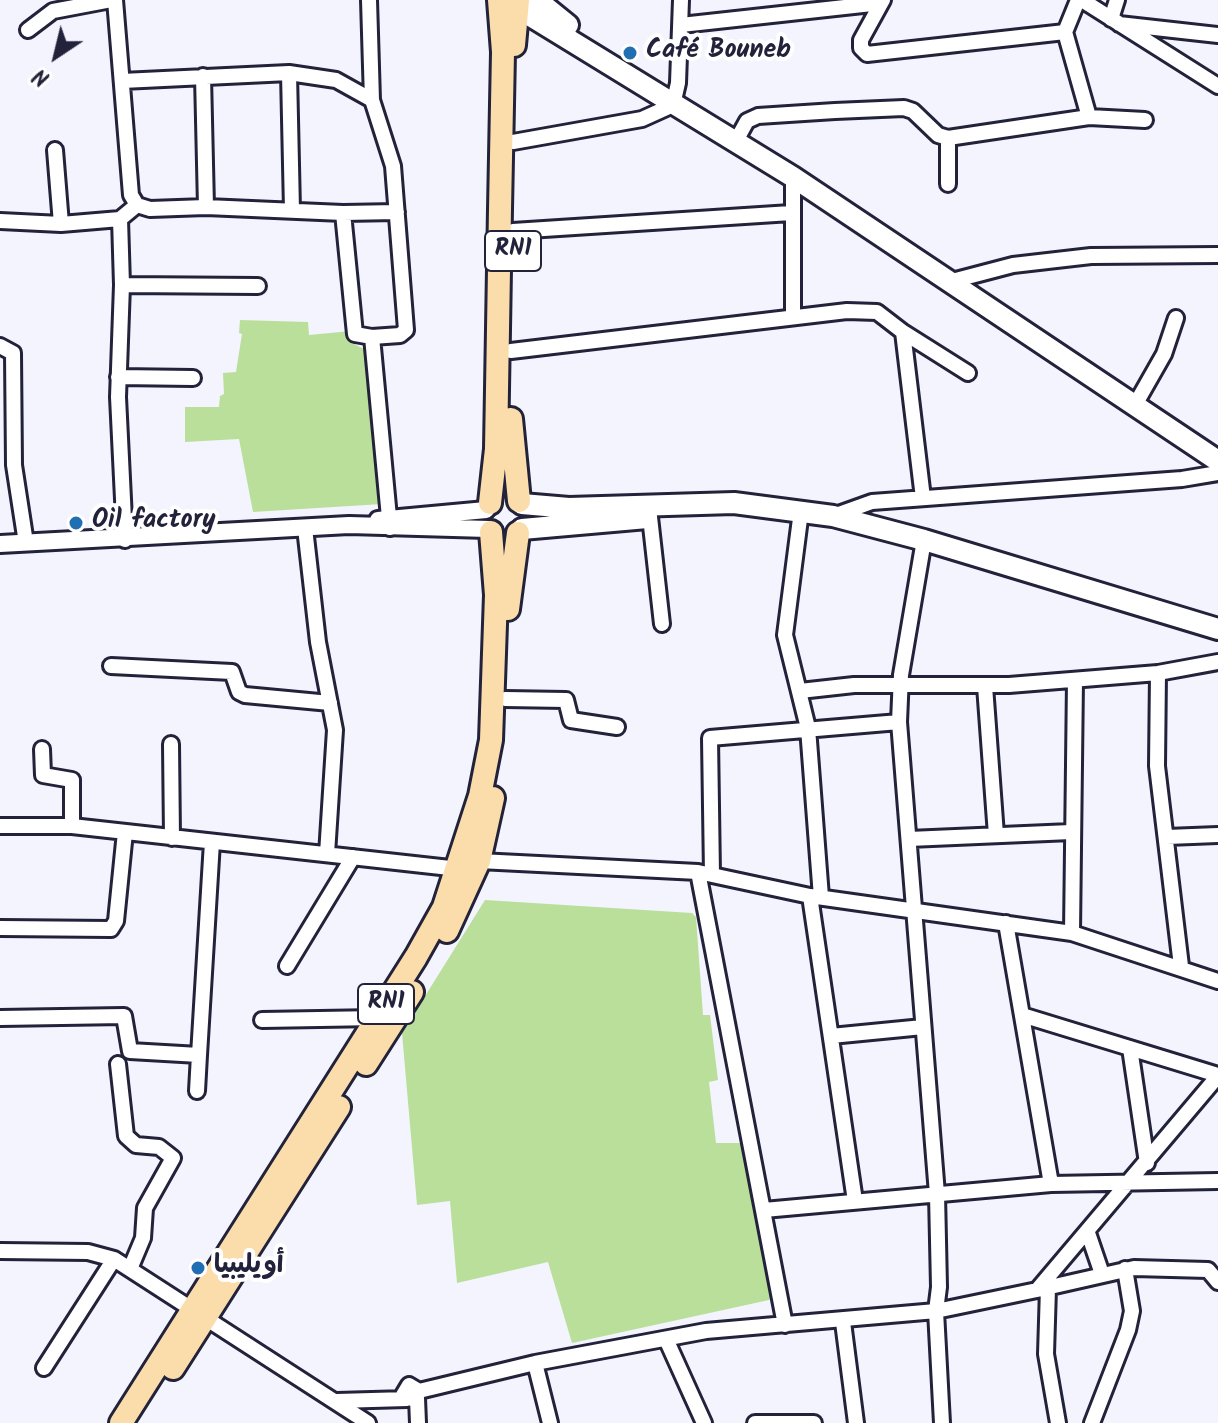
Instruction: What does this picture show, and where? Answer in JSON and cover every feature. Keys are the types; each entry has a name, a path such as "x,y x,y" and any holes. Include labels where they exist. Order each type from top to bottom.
{"main road":[{"path":"515,2 793,177 1218,461"},
{"name":"RN1","path":"121,1423 198,1315 431,962 469,865 503,744 509,590 520,531 526,519 520,503 511,445 515,2"},
{"name":"RN1","path":"138,1423 198,1315 469,865 491,740 496,595 489,518 496,449 503,52 515,2"},
{"path":"813,514 650,517 520,531 508,537 489,518 501,496 520,503 569,508 734,503 813,514 924,540 1218,629"}],"street":[{"path":"28,30 53,11 113,0 131,195 137,205 150,209 206,207 343,213 397,212"},
{"path":"343,213 355,334 372,337 400,335 406,330 397,212 390,149 372,100 369,0"},
{"path":"513,142 642,119 675,101 681,0"},
{"path":"1089,117 1065,32 1080,0 1218,86"},
{"path":"1114,21 1117,0"},
{"path":"681,25 882,2"},
{"path":"882,2 860,44 867,54 1065,32"},
{"path":"1114,21 1218,35"},
{"path":"122,81 289,73 336,80 372,100"},
{"path":"289,73 292,210"},
{"path":"203,76 206,207"},
{"path":"736,141 747,121 758,116 904,108 917,114 938,135 948,138 1089,117 1145,120"},
{"path":"948,138 948,184"},
{"path":"55,150 61,224"},
{"path":"793,177 793,316"},
{"path":"0,221 61,224 120,219 137,205"},
{"path":"513,231 791,213"},
{"path":"120,219 122,285 118,377 125,540"},
{"path":"952,281 1013,265 1091,256 1218,255"},
{"path":"122,285 258,286"},
{"path":"511,351 793,316 872,311 968,373"},
{"path":"1135,405 1164,354 1176,318"},
{"path":"903,332 923,498"},
{"path":"372,337 390,522"},
{"path":"0,346 13,353 6,387 26,543"},
{"path":"118,377 193,378"},
{"path":"855,1201 831,1036 816,896 808,728 785,635 813,514 872,502 1182,479 1218,473"},
{"path":"650,517 662,624"},
{"path":"0,544 125,540 489,518"},
{"path":"305,528 318,642 335,730 335,770 327,854"},
{"path":"924,540 900,686 899,722 937,1194 939,1287 936,1311 942,1423"},
{"path":"800,691 854,685 985,686 1075,680 1158,673 1218,662"},
{"path":"111,666 232,672 239,692 245,695 330,703"},
{"path":"1158,673 1157,766 1181,966"},
{"path":"1072,933 1075,680"},
{"path":"985,686 996,835"},
{"path":"505,699 566,700 573,721 617,727"},
{"path":"785,1325 705,874 709,740 714,736 899,722"},
{"path":"171,744 172,838"},
{"path":"42,749 43,775 72,780 72,826"},
{"path":"0,826 72,826 353,857 469,865 705,874 816,896 1072,933 1181,966 1218,981"},
{"path":"0,928 111,929 116,921 125,832"},
{"path":"909,839 1071,832"},
{"path":"1167,837 1218,835"},
{"path":"197,1091 212,842"},
{"path":"287,966 353,857"},
{"path":"1006,923 1051,1184"},
{"path":"0,1018 120,1015 125,1019 130,1051 199,1055"},
{"path":"1022,1015 1218,1076 1042,1289 1046,1354 1058,1423"},
{"path":"262,1020 377,1018"},
{"path":"831,1036 923,1027"},
{"path":"1130,1048 1147,1163"},
{"path":"118,1064 126,1136 136,1145 165,1149 173,1158 145,1208 143,1238 130,1269"},
{"path":"764,1210 1051,1184 1218,1181"},
{"path":"1088,1233 1102,1274"},
{"path":"0,1251 88,1252 114,1259 368,1423"},
{"path":"44,1368 114,1259"},
{"path":"337,1401 407,1396 535,1363 706,1331 843,1322 936,1311 1125,1269 1208,1270 1218,1282"},
{"path":"1092,1423 1128,1330 1132,1311 1125,1269"},
{"path":"843,1322 856,1423"},
{"path":"666,1339 704,1423"},
{"path":"535,1363 550,1423"},
{"path":"407,1396 417,1421"},
{"path":"755,1423 814,1423"}],"green space":[{"path":"240,320 308,322 309,335 351,331 352,343 366,350 382,504 253,512 239,439 185,442 185,407 219,407 220,396 224,394 223,373 236,372 242,334 239,333"},
{"path":"485,900 692,913 696,917 703,1015 710,1015 718,1080 709,1082 716,1143 741,1143 773,1293 769,1300 572,1343 548,1262 457,1283 450,1201 417,1205 402,1033"}],"place":[{"name":"Café Bouneb","path":"630,53"},
{"name":"Oil factory","path":"76,523"},
{"name":"أويليبيا","path":"198,1268"}]}
